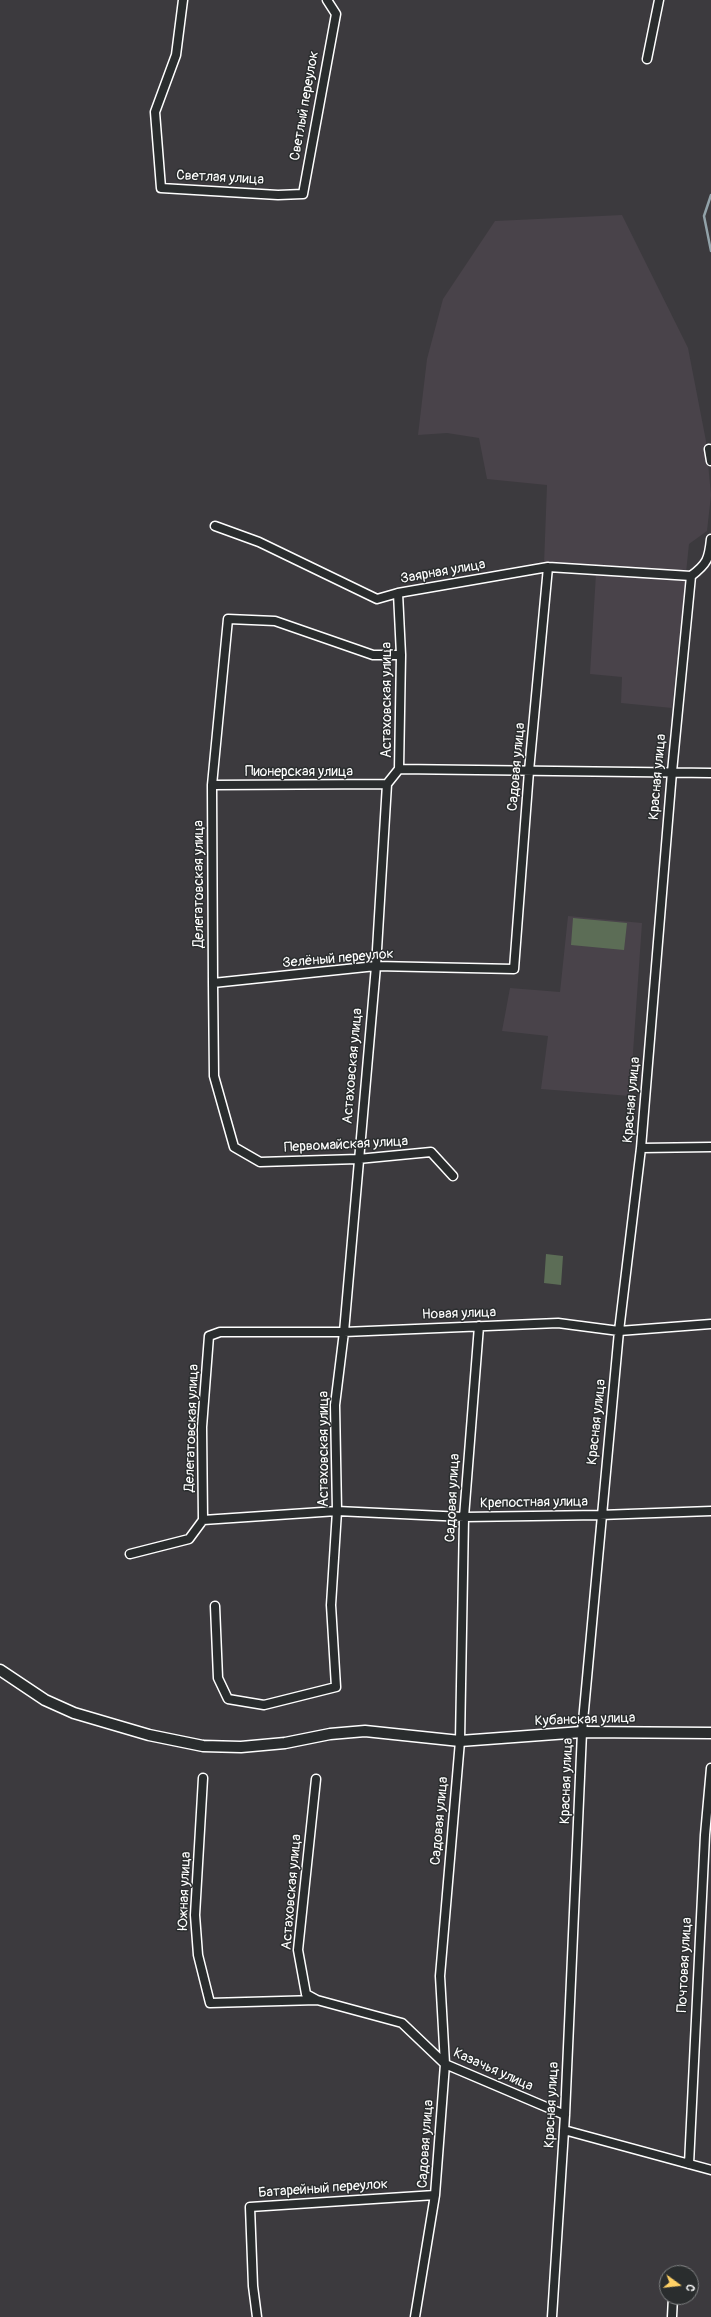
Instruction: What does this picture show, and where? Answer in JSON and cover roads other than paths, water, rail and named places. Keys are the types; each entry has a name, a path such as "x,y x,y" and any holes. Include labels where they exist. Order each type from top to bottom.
{"main road":[{"name":"Кубанская улица","path":"0,1670 45,1700 74,1713 150,1735 203,1746 241,1747 270,1745 330,1734 365,1731 460,1741 582,1732 711,1733"}],"street":[{"name":"Светлая улица","path":"183,0 176,55 156,112 160,188 278,195"},
{"name":"Светлый переулок","path":"278,195 302,194 336,14 327,0"},
{"path":"647,59 659,0"},
{"path":"709,449 711,461"},
{"name":"Заярная улица","path":"215,526 260,542 377,599 398,593 548,567 691,576"},
{"path":"691,576 704,566 710,553 711,539"},
{"name":"Садовая улица","path":"514,969 529,771 548,567"},
{"name":"Красная улица","path":"552,2317 565,2115 582,1732 600,1515 619,1331 641,1148 672,772 691,576"},
{"name":"Астаховская улица","path":"215,1606 218,1678 228,1699 264,1705 336,1687 331,1605 337,1511 335,1405 344,1332 376,966 387,784 399,769 401,655 398,593"},
{"name":"Делегатовская улица","path":"234,1147 214,1076 212,785 228,619 275,621 373,655 401,655"},
{"path":"399,769 711,773"},
{"name":"Пионерская улица","path":"212,785 387,784"},
{"name":"Зелёный переулок","path":"213,983 376,966 514,969"},
{"name":"Первомайская улица","path":"234,1147 260,1162 358,1159 431,1152 453,1176"},
{"path":"641,1148 711,1147"},
{"name":"Новая улица","path":"208,1336 220,1332 344,1332 558,1323 619,1331 711,1324"},
{"name":"Садовая улица","path":"415,2317 435,2195 444,2064 440,1976 460,1741 464,1517 479,1326"},
{"name":"Делегатовская улица","path":"203,1520 202,1427 208,1336"},
{"name":"Крепостная улица","path":"203,1520 337,1511 464,1517 600,1515 711,1511"},
{"path":"130,1554 189,1539 203,1520"},
{"name":"Почтовая улица","path":"689,2164 705,1835 711,1768"},
{"name":"Южная улица","path":"204,1778 195,1915 198,1954 210,2003"},
{"name":"Астаховская улица","path":"316,1779 298,1950 306,1994 317,2000"},
{"name":"Казачья улица","path":"210,2003 317,2000 402,2023 444,2064 565,2115"},
{"path":"564,2130 711,2170"},
{"name":"Батарейный переулок","path":"257,2317 253,2286 250,2207 435,2195"},
{"path":"672,2317 673,2305"}],"waterway":[{"path":"711,195 704,216 711,251"}]}
